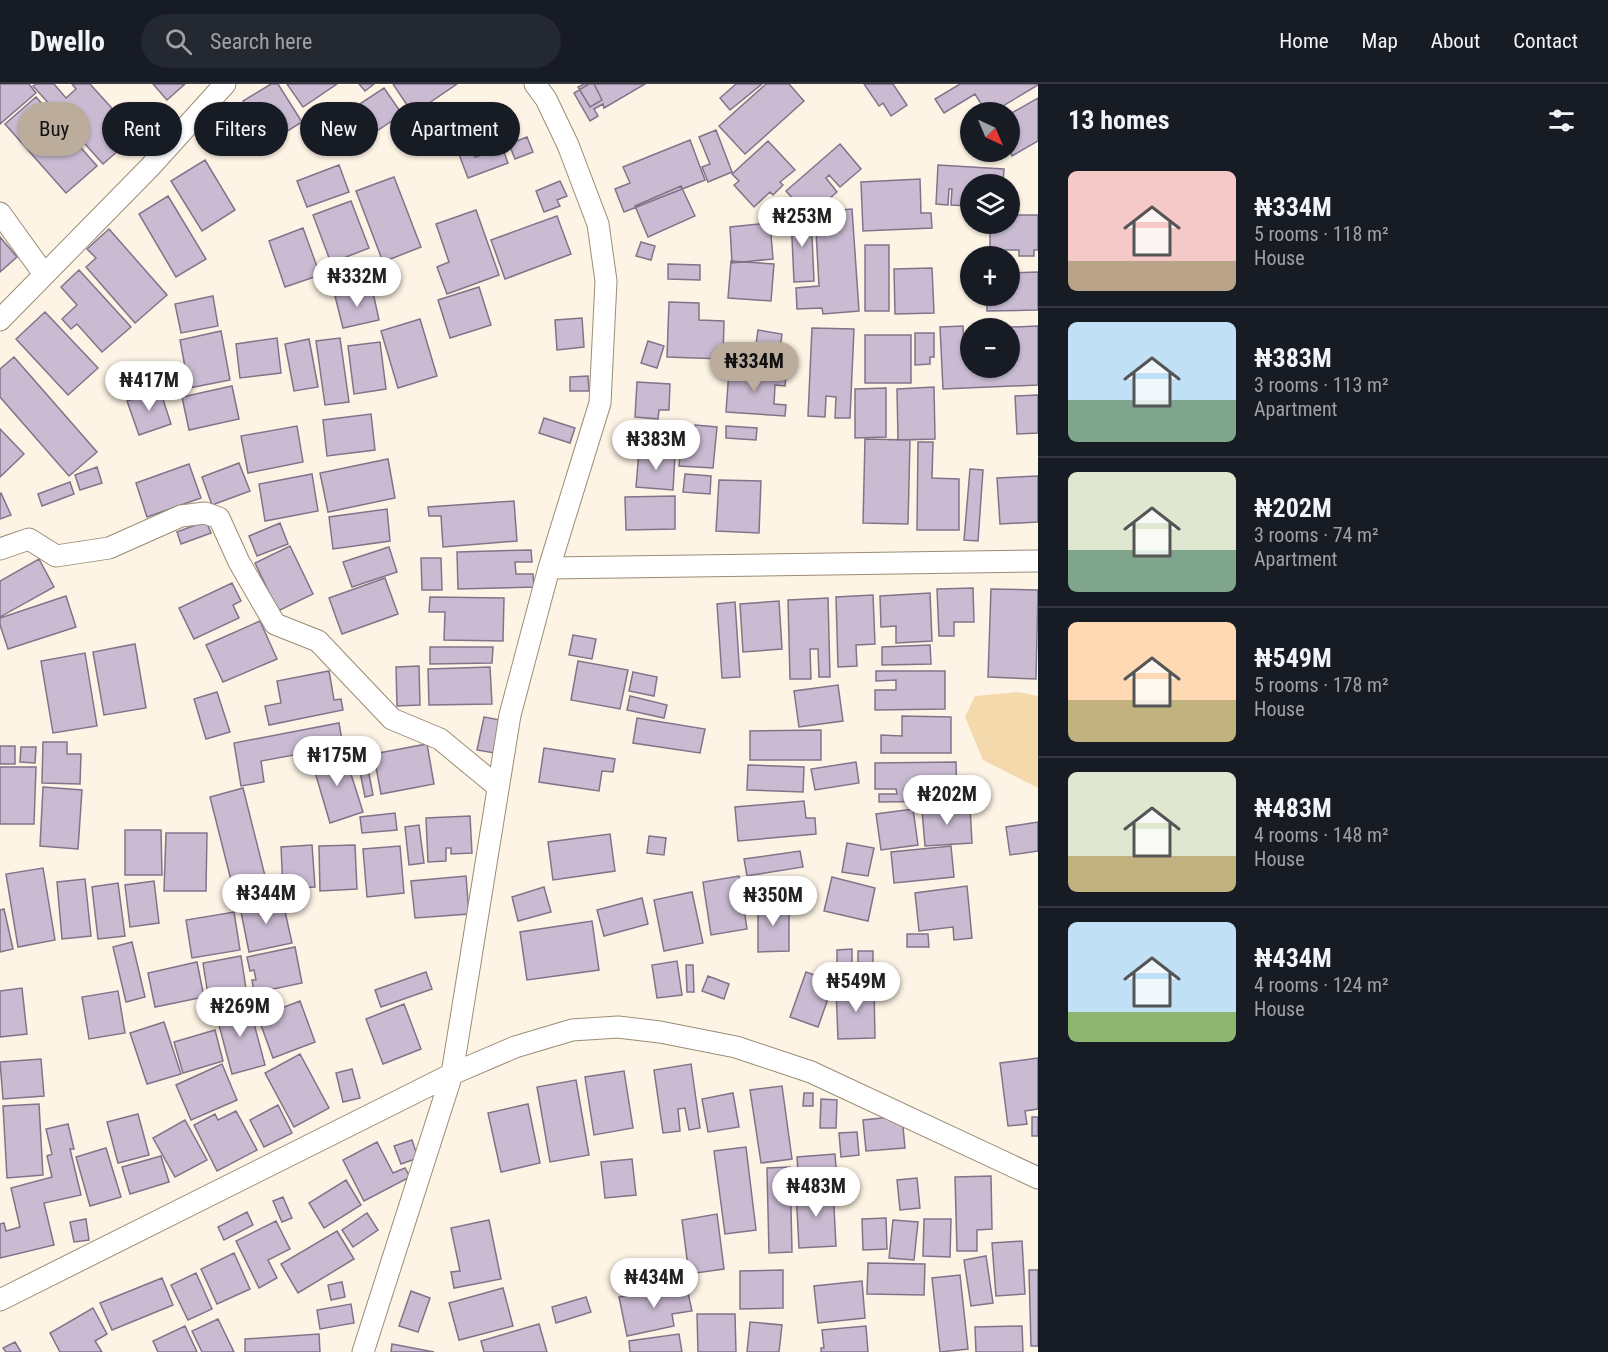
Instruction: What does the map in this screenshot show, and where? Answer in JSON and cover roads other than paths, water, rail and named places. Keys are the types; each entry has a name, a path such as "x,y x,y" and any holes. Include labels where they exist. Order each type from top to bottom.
{"street":[{"path":"363,1352 452,1074 510,715 549,568 600,403 606,281 598,224 568,145 546,99 535,84"},
{"path":"0,320 150,166 220,86"},
{"path":"0,213 44,274"},
{"path":"0,549 29,539 56,556 110,548 181,516 205,513 219,518 239,562 275,624 318,641 392,719 440,739 498,787"},
{"path":"549,568 1038,561"},
{"path":"0,1300 452,1074 515,1047 572,1030 618,1027 660,1032 736,1047 812,1072 1038,1178"}]}
